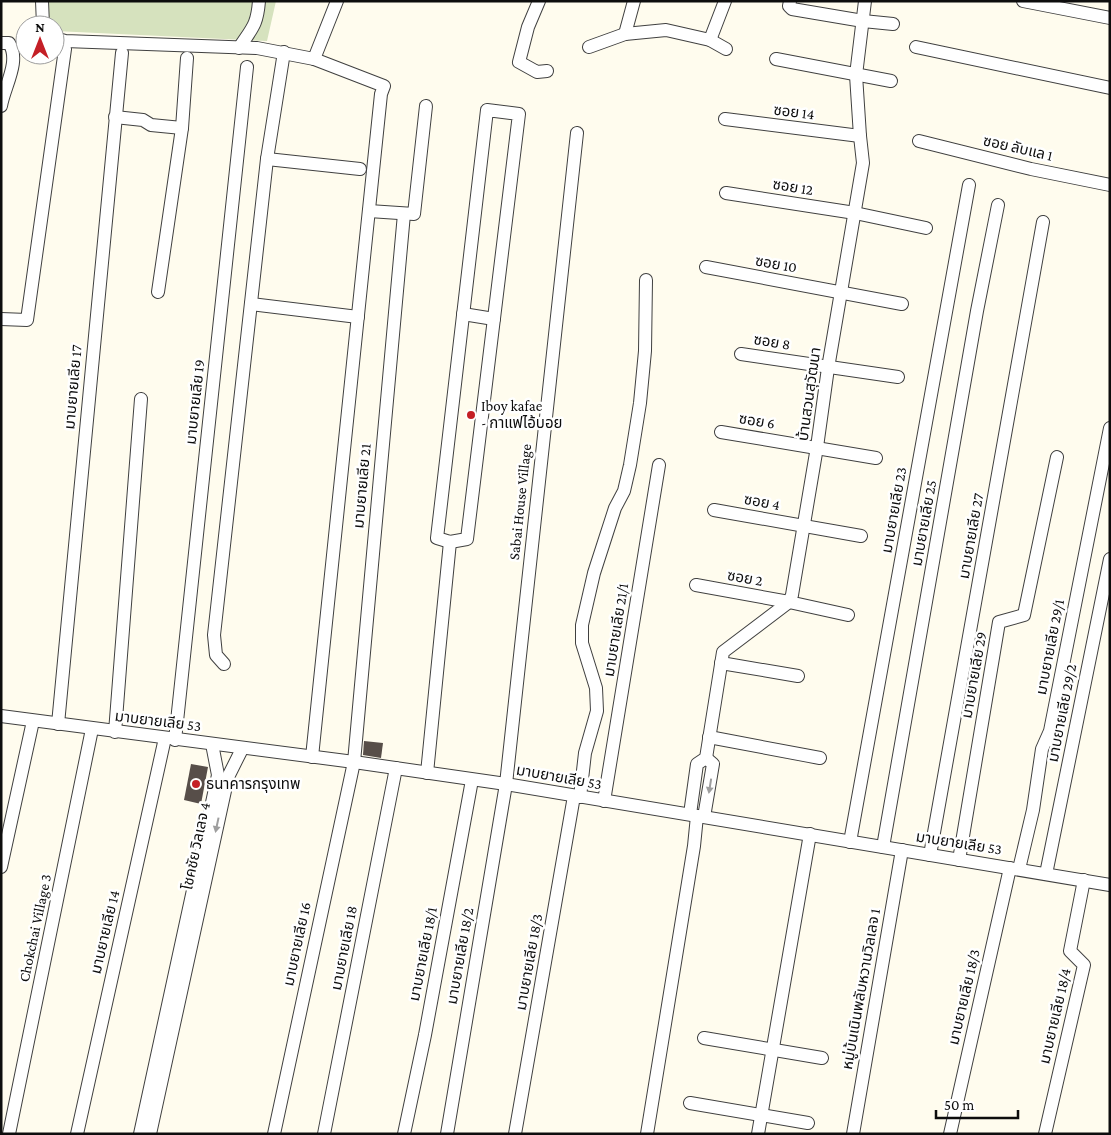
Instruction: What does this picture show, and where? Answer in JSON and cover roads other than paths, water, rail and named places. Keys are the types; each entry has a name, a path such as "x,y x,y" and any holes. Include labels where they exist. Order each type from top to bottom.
{"street":[{"path":"42,1 43,15"},
{"path":"239,48 254,29 259,1"},
{"path":"314,59 337,1"},
{"path":"539,1 528,27 520,62 537,72 547,71"},
{"path":"624,34 634,1"},
{"path":"710,40 725,1"},
{"name":"บ้านสวนสุวัฒนา","path":"789,602 792,595 817,447 828,368 863,163 856,75 865,1"},
{"path":"1023,1 1110,18"},
{"path":"791,5 863,21 893,24"},
{"path":"589,48 624,34 666,30 710,40 726,50"},
{"path":"1,42 9,43 13,53 9,80 1,106"},
{"path":"65,43 257,48 314,59 384,86 381,94 312,757"},
{"path":"916,47 1110,88"},
{"path":"224,664 216,655 214,635 267,159 284,52"},
{"name":"มาบยายเลีย 17","path":"58,724 122,53"},
{"path":"158,292 182,128 187,58"},
{"path":"776,59 890,80"},
{"path":"1,318 27,320 58,65"},
{"name":"มาบยายเลีย 19","path":"170,739 246,67"},
{"path":"369,212 414,214 426,106"},
{"path":"487,110 519,114 494,319 467,539 450,542 437,538 487,110"},
{"path":"115,116 143,120 151,124 182,128"},
{"name":"ซอย 14","path":"725,119 860,136"},
{"name":"Sabai House Village","path":"506,784 577,133"},
{"name":"ซอย ลับแล 1","path":"919,141 1030,169 1110,185"},
{"path":"267,159 360,169"},
{"name":"มาบยายเลีย 23","path":"850,842 970,185"},
{"name":"ซอย 12","path":"726,193 855,213 926,228"},
{"name":"มาบยายเลีย 25","path":"883,847 977,311 998,205"},
{"name":"มาบยายเลีย 21","path":"354,762 404,214"},
{"name":"มาบยายเลีย 27","path":"930,855 1044,222"},
{"name":"ซอย 10","path":"706,268 902,304"},
{"name":"มาบยายเลีย 18/3","path":"515,1134 585,753 597,711 596,688 582,643 582,625 594,573 614,508 624,491 630,465 640,403 644,360 646,280"},
{"path":"251,304 358,317"},
{"path":"463,314 494,319"},
{"name":"ซอย 8","path":"741,354 898,377"},
{"path":"115,732 141,399"},
{"name":"มาบยายเลีย 29/1","path":"1014,869 1033,810 1042,749 1050,731 1110,428"},
{"name":"ซอย 6","path":"721,432 876,458"},
{"name":"มาบยายเลีย 29","path":"959,860 999,622 1024,616 1057,457"},
{"name":"มาบยายเลีย 21/1","path":"604,801 659,465"},
{"name":"ซอย 4","path":"714,510 861,536"},
{"path":"427,772 450,542"},
{"name":"มาบยายเลีย 29/2","path":"1046,874 1110,559"},
{"name":"ซอย 2","path":"696,585 848,615"},
{"path":"646,1134 694,846 697,816 713,764 706,758 723,652 789,602"},
{"path":"722,663 798,676"},
{"name":"มาบยายเลีย 53","path":"1,716 242,749 354,762 506,784 1110,885"},
{"path":"1,867 33,721"},
{"name":"Chokchai Village 3","path":"9,1134 92,729"},
{"path":"709,737 820,758"},
{"name":"มาบยายเลีย 14","path":"77,1134 170,739"},
{"name":"โชคชัย วิลเลจ 4","path":"191,923 218,775 212,744"},
{"name":"โชคชัย วิลเลจ 4","path":"140,1134 160,1063 191,923 228,777 242,749"},
{"name":"มาบยายเลีย 16","path":"274,1134 354,762"},
{"name":"มาบยายเลีย 18","path":"324,1134 396,768"},
{"name":"มาบยายเลีย 18/1","path":"404,1134 425,1035 472,780"},
{"name":"มาบยายเลีย 18/2","path":"447,1134 506,784"},
{"path":"758,1134 810,834"},
{"name":"หมู่บ้นเนินพลับหวานวิลเลจ 1","path":"853,1134 902,850"},
{"name":"มาบยายเลีย 18/3","path":"950,1134 1014,869"},
{"name":"มาบยายเลีย 18/4","path":"1045,1134 1084,965 1070,951 1084,880"},
{"path":"704,1038 822,1058"},
{"name":"โชคชัย วิลเลจ 4","path":"150,1134 160,1063"},
{"path":"690,1103 808,1123"}],"place":[{"name":"Iboy kafae - กาแฟไอ้บอย","path":"471,415"},
{"name":"ธนาคารกรุงเทพ","path":"196,784"}]}
